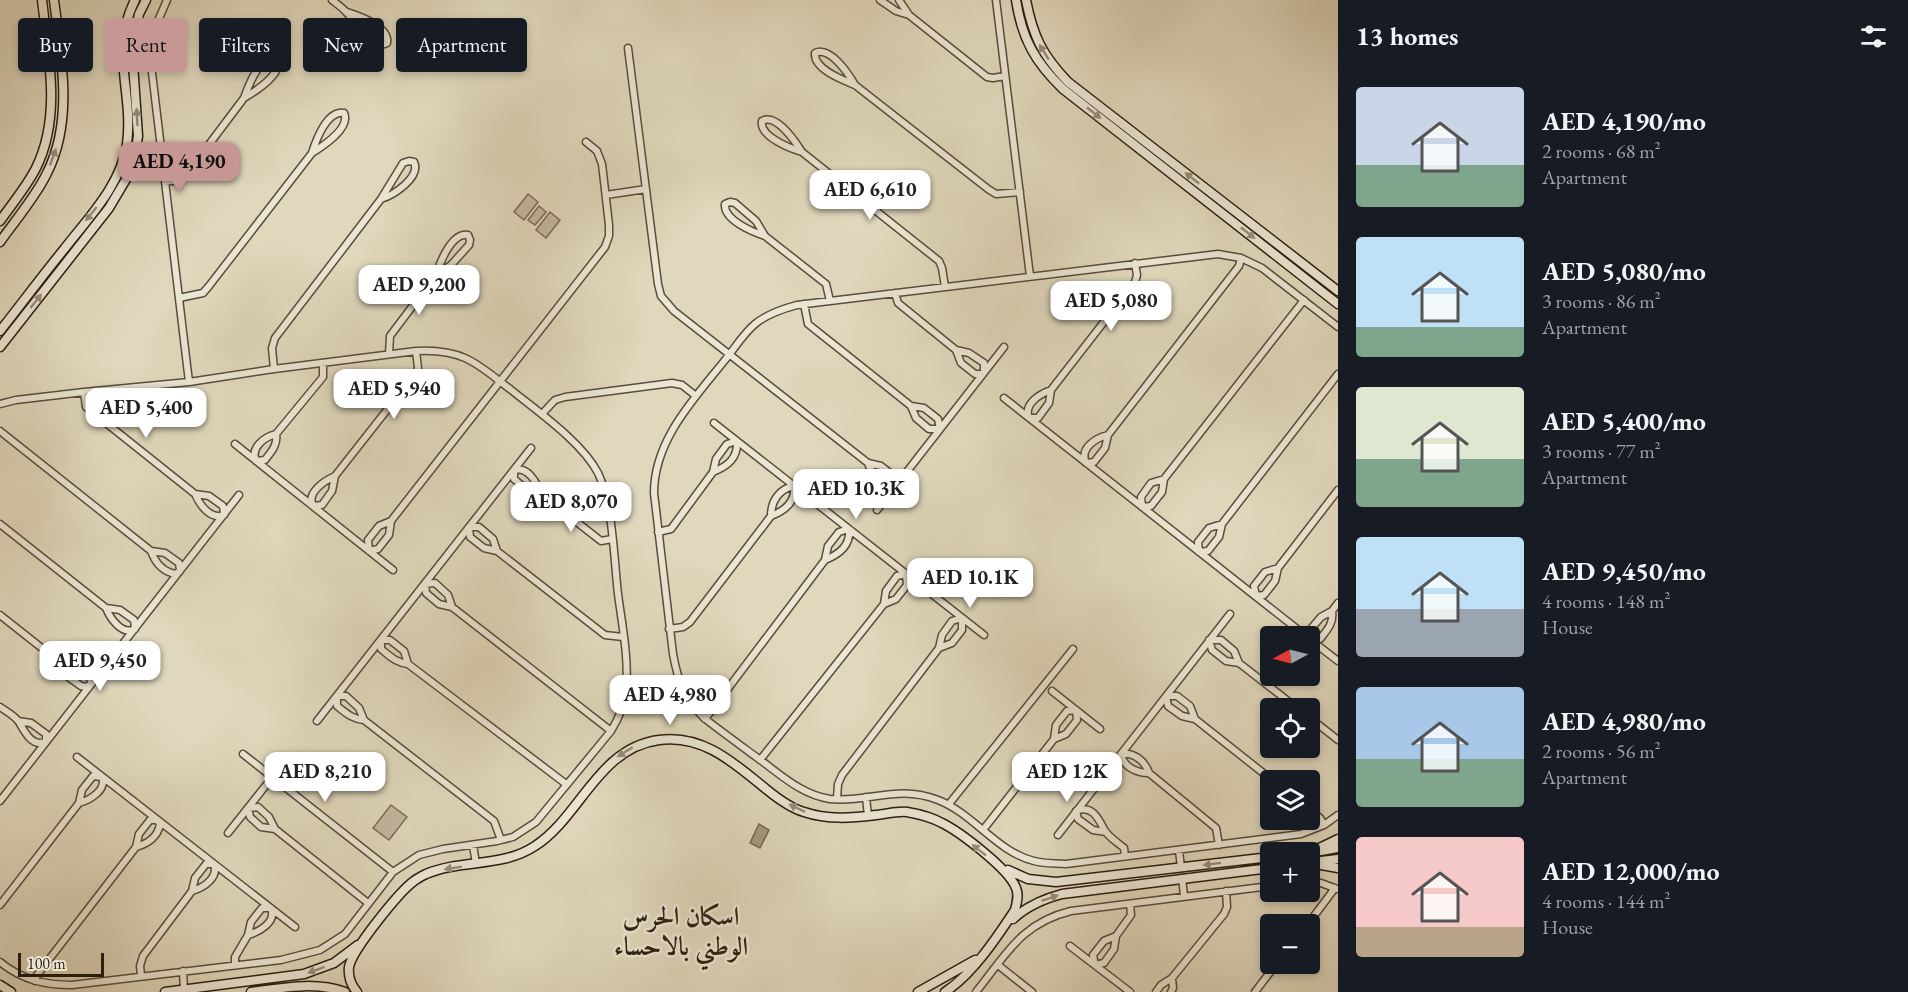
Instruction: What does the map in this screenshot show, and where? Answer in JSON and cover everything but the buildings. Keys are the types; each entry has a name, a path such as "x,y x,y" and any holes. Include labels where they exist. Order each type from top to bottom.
{"main road":[{"path":"0,221 36,168 49,131 51,89 42,0"},
{"path":"0,242 47,174 61,134 63,88 54,0"},
{"path":"0,331 101,202 117,176 124,158 128,134 122,50 124,30 135,0"},
{"path":"0,347 109,208 128,176 138,136 132,49 139,14 146,0"},
{"path":"1016,0 1028,45 1038,62 1063,89 1338,304"},
{"path":"1026,0 1035,36 1044,54 1068,82 1338,291"},
{"path":"357,992 350,979 351,959 365,938 415,880 441,869 506,859 533,847 554,831 614,759 644,743 679,739 695,742 716,751 778,799 804,812 841,819 905,812 930,817 956,832 998,865 1011,878 1017,889 1018,899 1015,909 981,956 958,983 945,992"},
{"path":"1320,847 1338,839"},
{"path":"1320,851 1338,848"},
{"path":"998,865 1017,875 1041,881 1066,881 1260,858"},
{"path":"1251,859 1252,870"},
{"path":"1320,862 1338,859"},
{"path":"1320,865 1338,868"},
{"path":"1001,929 1023,910 1046,898 1111,887 1260,869"},
{"path":"1110,877 1111,887"},
{"path":"165,992 304,974 333,963 365,938"},
{"path":"918,992 981,956"},
{"path":"0,985 11,992"},
{"path":"251,992 307,986 332,988 345,992"}],"street":[{"path":"167,0 154,30 150,56 189,382"},
{"path":"332,0 347,12 370,22 386,33 387,43 378,45 356,27 347,12"},
{"path":"880,0 896,11 909,15"},
{"path":"899,0 909,15 987,77 1005,76"},
{"path":"996,0 1030,276"},
{"path":"628,48 661,296 674,311 868,463 881,466 895,477 896,485"},
{"path":"855,85 846,69 825,51 815,53 814,58 817,63 832,74 855,85 988,189 996,194 1020,192"},
{"path":"165,182 179,180 186,175 244,98 248,87 266,59 277,58 278,67 260,88 244,98"},
{"path":"179,298 203,293 312,153 327,143 346,123 344,113 334,114 315,142 312,153"},
{"path":"802,152 792,137 771,119 766,118 762,121 761,126 764,131 778,142 802,152 939,261 945,287"},
{"path":"369,551 378,549 388,535 391,521 605,247 609,236 609,225 601,158 586,142"},
{"path":"274,369 272,348 275,338 381,199 403,163 414,162 415,172 404,186 391,196 381,199"},
{"path":"606,195 646,189"},
{"path":"765,236 756,221 735,203 725,204 724,210 727,215 765,236 826,284 830,301"},
{"path":"389,354 390,336 436,275 451,265 469,244 468,235 457,236 439,264 436,275"},
{"path":"1338,327 1262,268 1241,258 1208,255 804,304 771,314 755,324 696,396 670,434 654,477 669,629 678,680 690,704 705,719 805,792 837,799 893,793 929,796 949,804 1005,847 1033,861 1066,864 1301,834 1324,825 1338,815"},
{"path":"1086,463 1095,462 1105,448 1108,435 1239,266 1241,258"},
{"path":"1029,418 1038,418 1048,403 1051,390 1135,282 1137,275 1135,263"},
{"path":"895,293 898,303 956,350 969,353 984,363 984,372"},
{"path":"1142,507 1151,506 1161,492 1164,479 1304,300"},
{"path":"804,304 808,324 911,406 916,418 929,429 940,429"},
{"path":"877,510 1004,347"},
{"path":"956,350 961,363 975,374 984,372"},
{"path":"313,506 311,497 322,483 335,476 416,373 418,368 416,351"},
{"path":"0,404 15,400 189,382 416,351 448,353 465,358 482,368 542,414 583,452 598,473 607,503 627,675 626,692 620,716 611,731 536,822 513,837 419,855 393,872 345,934 320,950 281,960 72,985 35,981 9,970 0,962"},
{"path":"256,461 254,452 265,438 276,434 323,377 323,363"},
{"path":"1200,552 1208,551 1219,537 1222,524 1338,374"},
{"path":"542,414 555,400 566,397 672,383 682,385 696,396"},
{"path":"1029,418 1028,409 1038,395 1051,390"},
{"path":"84,392 86,407 195,494 201,506 215,516 220,517 224,514"},
{"path":"1004,398 1294,626"},
{"path":"911,406 924,408 938,419 940,429"},
{"path":"714,423 984,635"},
{"path":"0,431 151,551 156,563 170,573 176,574 180,571"},
{"path":"256,461 265,460 275,446 276,434"},
{"path":"1086,463 1084,453 1095,439 1108,435"},
{"path":"658,532 671,530 713,472 716,459 727,444 737,441"},
{"path":"713,472 726,467 737,453 737,441"},
{"path":"235,444 393,570"},
{"path":"317,721 531,448"},
{"path":"868,463 873,476 886,487 896,485"},
{"path":"514,470 514,480 528,491 541,494 601,541 612,539"},
{"path":"514,470 523,470 537,482 541,494"},
{"path":"313,506 322,505 332,491 335,476"},
{"path":"1142,507 1141,497 1151,483 1164,479"},
{"path":"669,629 683,627 690,622 771,516 773,502 784,488 794,486"},
{"path":"771,516 783,511 794,497 794,486"},
{"path":"1256,596 1264,595 1275,581 1278,568 1338,490"},
{"path":"195,494 209,496 223,506 224,514"},
{"path":"1,799 239,495"},
{"path":"369,551 368,540 379,526 391,521"},
{"path":"0,524 106,608 112,620 126,630 131,631 135,628"},
{"path":"1200,552 1198,542 1209,528 1222,524"},
{"path":"469,527 470,537 484,548 497,551 605,635 623,637"},
{"path":"469,527 479,527 492,539 497,551"},
{"path":"825,560 838,555 849,541 849,529"},
{"path":"705,719 825,560 828,546 839,532 849,529"},
{"path":"151,551 159,551 172,558 179,563 180,571"},
{"path":"1256,596 1254,586 1265,572 1278,568"},
{"path":"760,760 884,604 896,599 907,585 906,574"},
{"path":"884,604 886,591 897,576 906,574"},
{"path":"425,584 435,583 448,595 452,607 611,731"},
{"path":"425,584 426,593 439,604 452,607"},
{"path":"1313,626 1321,616 1332,611 1338,603"},
{"path":"106,608 120,610 134,620 135,628"},
{"path":"1320,639 1331,625 1332,611"},
{"path":"1058,835 1230,614"},
{"path":"0,615 62,664 67,676 81,686 87,687 91,684"},
{"path":"939,648 952,643 963,630 962,618"},
{"path":"837,799 838,784 842,775 939,648 942,635 952,621 962,618"},
{"path":"381,640 390,640 404,651 408,664"},
{"path":"381,640 381,649 395,660 408,664 566,784"},
{"path":"1209,640 1221,640 1234,651 1239,663"},
{"path":"1209,640 1212,650 1226,661 1239,663 1284,698"},
{"path":"1320,647 1338,661"},
{"path":"949,804 1073,649"},
{"path":"62,664 76,666 90,676 91,684"},
{"path":"1052,691 1100,729"},
{"path":"337,696 346,696 353,702 359,708 364,720"},
{"path":"337,696 337,706 351,717 364,720 494,820 501,840"},
{"path":"1166,696 1177,696 1190,706 1195,719"},
{"path":"1166,696 1168,706 1182,716 1195,719 1260,770"},
{"path":"0,707 18,721 24,734 38,744 46,741"},
{"path":"983,830 1054,739 1066,734 1077,720 1076,710"},
{"path":"1054,739 1056,725 1067,711 1076,710"},
{"path":"18,721 32,723 46,734 46,741"},
{"path":"1320,726 1338,740"},
{"path":"1121,753 1132,754 1146,764 1149,773 1216,828 1219,845"},
{"path":"1121,753 1125,763 1138,772 1149,773"},
{"path":"243,754 393,872"},
{"path":"77,757 295,927"},
{"path":"0,905 79,803 82,790 93,776 102,777"},
{"path":"79,803 91,799 103,785 102,777"},
{"path":"228,833 267,784"},
{"path":"0,788 3,794 1,799"},
{"path":"866,797 868,816"},
{"path":"248,808 258,807 270,817 275,829 368,903"},
{"path":"248,808 249,817 261,827 275,829"},
{"path":"1076,811 1082,808 1087,809 1101,820 1106,832 1124,848 1125,856"},
{"path":"1076,811 1078,819 1093,830 1106,832"},
{"path":"1320,818 1324,825"},
{"path":"35,981 37,975 135,847 139,834 150,820 158,820"},
{"path":"135,847 148,843 159,829 158,820"},
{"path":"473,845 476,864"},
{"path":"1179,849 1181,868"},
{"path":"141,975 142,956 192,891 195,878 206,864 214,864"},
{"path":"192,891 204,887 216,873 214,864"},
{"path":"1182,878 1184,896"},
{"path":"1316,914 1337,889 1320,883"},
{"path":"976,992 1026,932 1038,922 1053,915 1260,887"},
{"path":"1156,992 1161,985 1172,978 1224,914 1227,907 1226,891"},
{"path":"1095,965 1104,963 1114,949 1116,936 1131,915 1130,904"},
{"path":"236,964 235,957 248,935 251,922 262,908 270,908"},
{"path":"248,935 260,931 272,918 273,913 270,908"},
{"path":"1095,965 1093,955 1104,941 1116,936"},
{"path":"1070,945 1130,992"},
{"path":"998,965 1032,992"},
{"path":"183,971 184,990"},
{"path":"1255,992 1269,974"},
{"path":"1171,992 1172,978"}],"shaded area":[{"path":"528,194 538,202 524,220 514,212"},
{"path":"539,206 546,212 535,225 528,220"},
{"path":"550,212 560,220 546,238 536,230"},
{"path":"391,805 407,817 389,840 373,828"},
{"path":"759,824 769,830 760,848 750,843"}],"district":[{"name":"اسكان الحرس الوطني بالاحساء","path":"681,931"}]}
